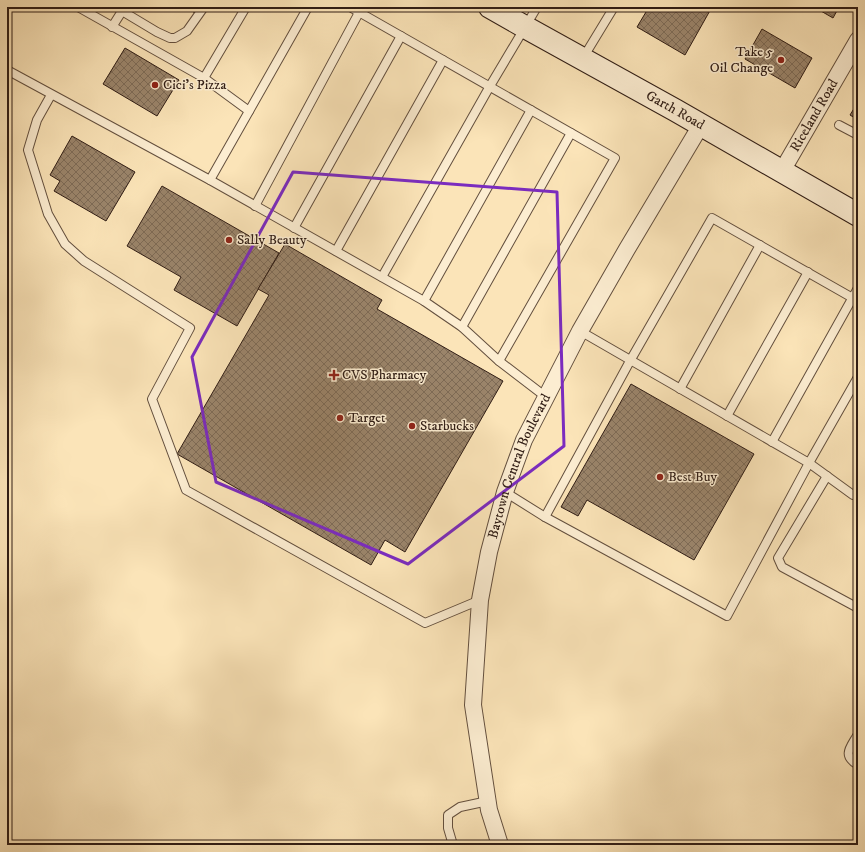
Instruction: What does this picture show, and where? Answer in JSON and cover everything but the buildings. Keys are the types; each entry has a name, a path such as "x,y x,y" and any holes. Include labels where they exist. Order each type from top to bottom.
{"main road":[{"name":"Garth Road","path":"490,7 583,58 858,215"}],"street":[{"name":"Riceland Road","path":"782,171 858,40"},
{"name":"Baytown Central Boulevard","path":"500,845 489,810 473,705 480,600 489,552 505,492 524,440 580,331 701,125"}],"lane":[{"path":"78,7 204,78 249,111"},
{"path":"112,27 123,9 157,32 170,38 175,38 187,31 204,7"},
{"path":"204,78 246,7"},
{"path":"210,180 308,7"},
{"path":"350,7 360,10 401,36 615,158 499,361"},
{"path":"382,278 490,86 537,7"},
{"path":"583,58 614,7"},
{"path":"255,206 360,10"},
{"path":"294,228 401,36"},
{"path":"336,251 443,60"},
{"path":"7,70 210,180 424,301 462,327 499,361 546,397"},
{"path":"52,95 37,120 28,150 48,214 65,244 84,261 190,328 152,399 186,490 425,623 480,600"},
{"path":"424,301 530,110"},
{"path":"839,125 858,135"},
{"path":"462,327 571,133"},
{"path":"545,517 630,361 712,218 855,299"},
{"path":"680,389 760,245"},
{"path":"727,416 808,272"},
{"path":"772,442 855,299 858,288"},
{"path":"580,331 809,463 853,495 858,493"},
{"path":"505,492 545,517 727,616 809,463 858,377"},
{"path":"827,476 778,558 782,567 858,608"},
{"path":"858,734 848,752 848,756 852,761 858,764"},
{"path":"453,845 448,828 448,815 460,807 488,801"}],"highlighted area":[{"path":"293,172 557,192 564,446 408,564 216,482 192,357"}],"place":[{"name":"Take 5 Oil Change","path":"781,60"},
{"name":"Cici's Pizza","path":"155,85"},
{"name":"Sally Beauty","path":"229,240"},
{"name":"CVS Pharmacy","path":"334,375"},
{"name":"Target","path":"340,418"},
{"name":"Starbucks","path":"412,426"},
{"name":"Best Buy","path":"660,477"}]}
